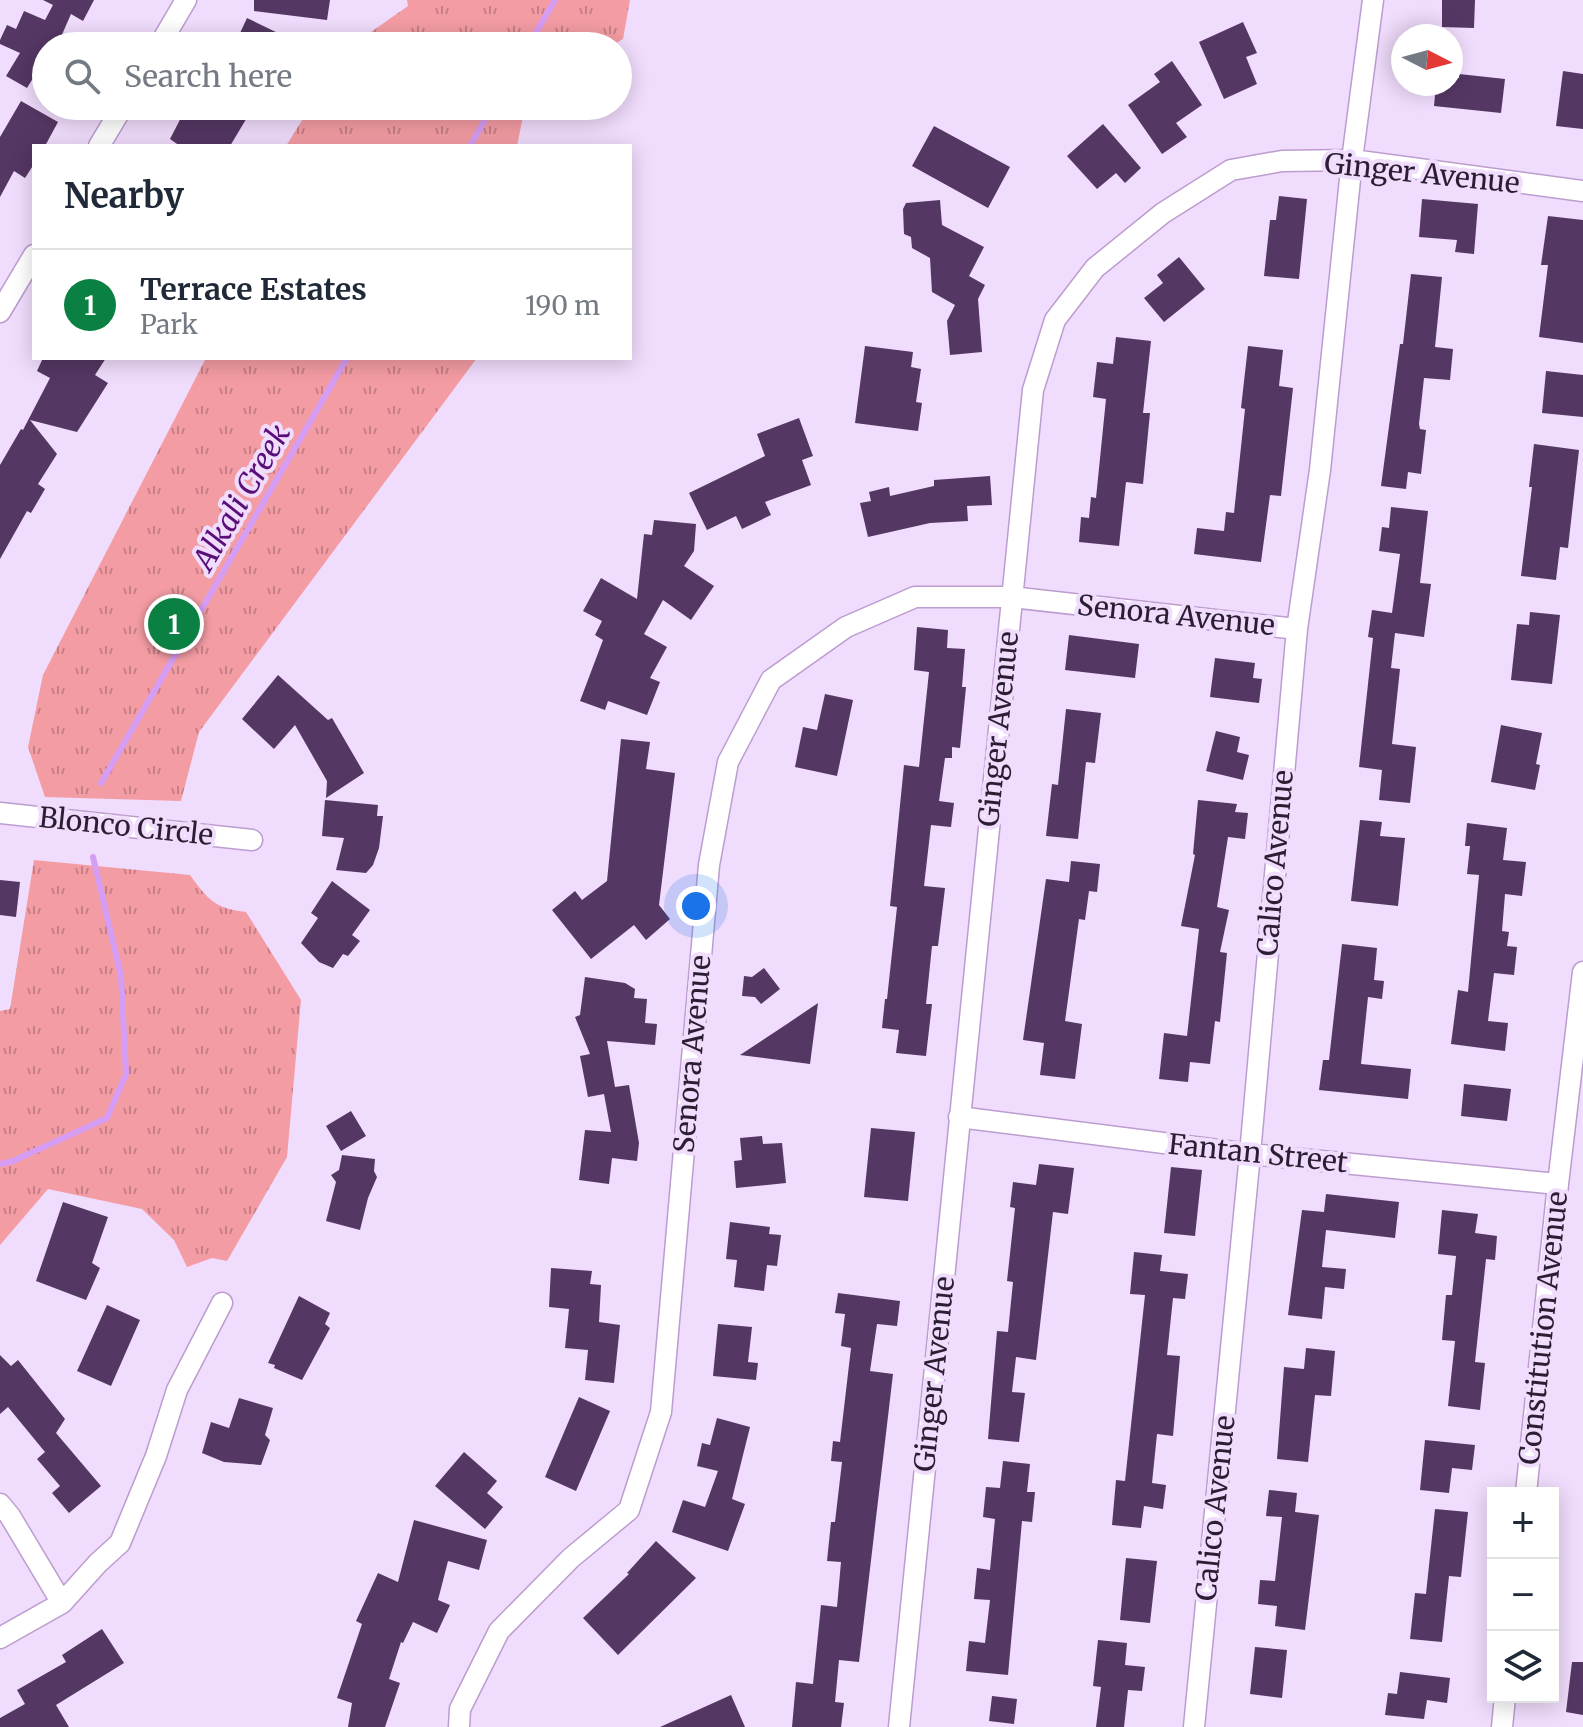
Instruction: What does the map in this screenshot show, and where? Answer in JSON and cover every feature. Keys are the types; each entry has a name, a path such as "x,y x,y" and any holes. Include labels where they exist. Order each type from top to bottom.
{"street":[{"path":"167,32 186,0"},
{"name":"Calico Avenue","path":"1194,1727 1297,629 1320,470 1352,160 1373,0"},
{"path":"100,144 115,120"},
{"name":"Ginger Avenue","path":"899,1727 1033,390 1055,320 1095,268 1163,213 1231,170 1282,161 1352,160 1583,191"},
{"path":"0,312 32,258"},
{"name":"Senora Avenue","path":"459,1727 460,1709 499,1631 571,1558 629,1510 661,1412 709,865 728,762 771,680 846,627 915,597 1011,597 1297,629"},
{"name":"Blonco Circle","path":"0,813 252,840"},
{"name":"Constitution Avenue","path":"1527,1487 1583,972"},
{"name":"Fantan Street","path":"959,1117 1250,1154 1558,1184"},
{"path":"0,1638 62,1603 120,1543 156,1456 177,1390 222,1303"},
{"path":"0,1504 62,1603"},
{"path":"1502,1727 1504,1703"}],"green space":[{"path":"407,0 630,0 624,32 371,32 408,6"},
{"path":"302,120 522,120 517,144 287,144"},
{"path":"205,360 476,360 199,732 181,801 45,797 28,747 43,675"},
{"path":"34,860 190,875 202,891 220,906 246,912 301,1000 287,1157 227,1261 212,1258 187,1267 174,1240 142,1209 48,1189 0,1245 0,1011 10,1009"}],"building":[{"path":"43,0 94,0 83,21 71,14 63,32 32,32 32,80 27,88 6,76 20,53 0,44 0,40 7,25 16,29 24,11 45,20 53,5"},
{"path":"254,0 330,0 327,20 254,11"},
{"path":"1442,0 1475,0 1474,28 1463,28 1463,24 1442,24"},
{"path":"247,18 276,32 240,32"},
{"path":"1243,22 1257,53 1246,57 1257,84 1224,99 1199,42"},
{"path":"1172,61 1202,105 1176,123 1187,137 1162,154 1128,105 1160,82 1154,74"},
{"path":"1563,71 1583,74 1583,129 1556,126"},
{"path":"1463,74 1505,79 1501,113 1434,106 1435,96 1463,96"},
{"path":"21,101 32,107 32,120 58,122 46,144 32,144 32,167 25,178 14,171 0,197 0,137"},
{"path":"180,120 246,120 231,144 177,144 170,139"},
{"path":"1103,124 1141,168 1125,183 1116,173 1097,189 1067,156"},
{"path":"934,126 1010,167 988,208 912,166"},
{"path":"1279,196 1307,199 1299,279 1264,276 1270,220 1276,220"},
{"path":"1422,199 1478,204 1474,254 1455,252 1457,240 1419,237"},
{"path":"940,200 942,225 984,247 969,276 985,285 978,299 982,352 950,355 947,321 955,305 932,292 930,258 912,248 911,237 904,234 903,209 906,203"},
{"path":"1548,216 1583,220 1583,343 1539,337 1548,265 1541,265"},
{"path":"1179,257 1205,289 1164,322 1144,298 1163,283 1157,275"},
{"path":"1411,274 1442,277 1435,347 1453,349 1450,380 1424,378 1419,424 1420,429 1426,430 1421,474 1408,472 1406,489 1381,486"},
{"path":"1116,337 1151,341 1143,413 1150,413 1143,484 1126,482 1119,546 1079,542 1081,517 1089,518 1091,497 1096,498 1106,399 1093,397 1097,362 1113,364"},
{"path":"865,346 913,352 911,367 921,369 916,402 922,403 918,431 855,423"},
{"path":"1248,346 1283,350 1279,386 1293,388 1281,496 1270,495 1261,562 1194,554 1197,528 1224,531 1226,512 1234,513"},
{"path":"42,360 105,360 95,375 108,383 77,432 30,420 57,454 38,484 45,489 31,513 27,511 0,559 0,465 23,430 50,378 37,371"},
{"path":"1546,371 1583,375 1583,417 1542,413"},
{"path":"799,418 813,456 802,460 811,485 765,502 771,515 742,529 736,516 707,530 689,493 765,456 757,434"},
{"path":"1534,444 1579,450 1568,548 1560,547 1556,580 1521,576"},
{"path":"990,476 992,505 967,506 968,521 930,523 868,537 860,503 871,501 869,492 889,487 890,496 934,486 934,480"},
{"path":"1391,507 1428,511 1420,583 1431,584 1424,637 1395,633 1391,668 1400,669 1392,744 1416,747 1410,803 1379,800 1382,770 1359,767 1373,638 1368,637 1372,610 1392,613 1400,554 1379,551 1382,527 1389,528"},
{"path":"654,520 696,524 694,551 684,566 714,586 691,620 663,600 644,634 667,647 650,678 660,682 647,715 608,701 605,710 580,701 603,640 595,635 602,621 583,611 601,578 637,599 644,534 652,535"},
{"path":"1530,612 1560,615 1552,684 1511,680 1517,624 1529,625"},
{"path":"917,627 948,630 947,648 965,649 962,687 966,687 960,748 952,747 952,758 945,758 939,801 954,803 951,827 931,825 924,886 945,888 938,946 932,946 926,1004 932,1004 926,1056 896,1053 899,1030 882,1028 897,907 890,906 904,765 919,767 929,672 914,670"},
{"path":"1069,635 1139,644 1135,678 1065,670"},
{"path":"1215,658 1255,663 1253,678 1262,679 1259,703 1210,697"},
{"path":"278,675 328,720 332,718 364,773 326,798 327,781 295,725 274,749 242,719"},
{"path":"825,694 853,700 837,776 795,767 803,727 817,730"},
{"path":"1066,709 1101,713 1095,763 1086,762 1078,839 1046,836 1052,784 1058,785"},
{"path":"1501,725 1542,733 1535,790 1491,782"},
{"path":"1216,731 1240,737 1237,752 1249,755 1243,780 1206,771"},
{"path":"621,739 650,742 646,769 675,773 659,905 670,919 646,940 634,925 591,959 552,910 575,891 582,900 607,881"},
{"path":"325,800 378,805 377,816 383,816 379,848 373,865 366,873 336,870 344,838 322,836"},
{"path":"1198,800 1237,804 1235,812 1248,813 1245,839 1228,837 1217,907 1229,910 1220,952 1227,953 1220,1022 1215,1021 1210,1064 1190,1062 1188,1082 1159,1079 1164,1033 1187,1036 1199,929 1181,926 1195,855"},
{"path":"1360,820 1382,822 1380,836 1405,838 1398,906 1351,901"},
{"path":"1467,823 1507,828 1503,860 1526,862 1522,896 1505,894 1502,931 1509,932 1507,946 1517,947 1514,975 1494,973 1488,1021 1508,1023 1505,1051 1451,1044 1458,990 1468,992 1479,875 1467,874 1470,846 1465,846"},
{"path":"1071,861 1100,864 1097,892 1089,891 1085,920 1079,919 1065,1021 1082,1024 1075,1079 1040,1075 1044,1043 1023,1040 1046,879 1069,882"},
{"path":"0,880 20,882 16,917 0,915"},
{"path":"332,881 370,910 352,935 360,941 348,956 343,954 333,968 319,962 301,943 318,918 311,913"},
{"path":"1342,944 1377,948 1374,980 1384,981 1382,999 1368,997 1361,1064 1411,1069 1408,1099 1319,1090 1323,1060 1329,1060"},
{"path":"764,968 780,989 761,1004 755,997 742,996 744,976 752,977"},
{"path":"585,977 625,983 635,989 634,998 647,999 645,1023 657,1024 655,1045 607,1041 615,1087 629,1085 639,1143 637,1161 612,1158 609,1184 579,1180 585,1130 611,1132 604,1094 588,1097 580,1056 590,1054 575,1017 580,1015"},
{"path":"818,1003 810,1064 740,1055 787,1024"},
{"path":"1464,1084 1511,1089 1507,1121 1461,1116"},
{"path":"351,1111 366,1136 341,1151 326,1126"},
{"path":"871,1128 915,1132 908,1201 864,1197"},
{"path":"762,1136 763,1144 782,1143 786,1183 736,1188 734,1161 742,1160 740,1138"},
{"path":"342,1155 375,1159 377,1177 360,1230 326,1221 336,1182 331,1175 339,1170"},
{"path":"1039,1164 1074,1168 1068,1214 1053,1212 1036,1360 1016,1357 1012,1392 1025,1393 1019,1442 988,1439 997,1331 1008,1332 1013,1282 1007,1281 1015,1208 1010,1207 1013,1182 1036,1185"},
{"path":"1171,1167 1202,1170 1195,1236 1164,1233"},
{"path":"1326,1194 1399,1202 1395,1238 1326,1230 1322,1267 1346,1269 1344,1289 1325,1287 1322,1319 1288,1315 1302,1210 1324,1212"},
{"path":"63,1202 108,1217 92,1263 100,1268 86,1300 36,1281"},
{"path":"1442,1210 1478,1214 1475,1233 1497,1236 1495,1260 1486,1259 1475,1362 1485,1363 1480,1410 1448,1406 1455,1341 1442,1340 1446,1295 1452,1295 1456,1256 1438,1254"},
{"path":"730,1222 770,1227 769,1234 781,1235 777,1266 767,1265 764,1291 734,1287 737,1260 726,1259"},
{"path":"1134,1252 1162,1255 1160,1271 1188,1274 1185,1299 1173,1298 1167,1355 1180,1356 1173,1436 1157,1434 1152,1483 1166,1485 1163,1509 1144,1506 1141,1528 1112,1525 1116,1480 1125,1481 1145,1295 1130,1294"},
{"path":"551,1268 592,1271 590,1284 601,1285 599,1322 620,1325 614,1383 585,1380 588,1350 565,1348 569,1309 549,1307"},
{"path":"838,1293 900,1301 897,1326 877,1324 870,1371 893,1374 859,1662 839,1660 835,1702 844,1703 841,1727 792,1727 796,1682 813,1684 821,1605 837,1607 841,1562 827,1561 842,1462 831,1461 833,1441 840,1442 851,1348 841,1346 845,1314 835,1313"},
{"path":"299,1296 330,1313 325,1324 330,1328 302,1380 268,1363"},
{"path":"107,1305 140,1320 111,1386 77,1371"},
{"path":"718,1324 752,1327 748,1362 758,1363 756,1380 713,1376"},
{"path":"1306,1348 1335,1351 1331,1396 1315,1395 1308,1462 1277,1459 1284,1367 1304,1369"},
{"path":"0,1355 11,1366 18,1360 65,1419 56,1433 101,1486 69,1513 52,1493 60,1486 37,1459 45,1452 8,1407 0,1414"},
{"path":"579,1397 610,1411 576,1491 545,1477"},
{"path":"239,1398 273,1408 265,1435 270,1440 261,1465 224,1462 202,1453 211,1422 229,1428"},
{"path":"717,1418 750,1427 732,1499 745,1504 728,1551 672,1532 683,1500 705,1507 718,1471 697,1466 702,1443 710,1445"},
{"path":"1425,1440 1475,1445 1472,1470 1452,1468 1449,1493 1420,1490"},
{"path":"464,1452 497,1481 487,1493 503,1507 485,1529 435,1486"},
{"path":"1003,1461 1030,1464 1027,1492 1035,1492 1032,1522 1022,1521 1008,1675 966,1671 969,1641 985,1643 990,1600 974,1599 977,1568 990,1570 995,1519 983,1517 986,1487 1000,1488"},
{"path":"1269,1490 1297,1493 1295,1512 1319,1515 1305,1630 1275,1626 1277,1606 1258,1604 1260,1580 1275,1581 1282,1517 1266,1516"},
{"path":"1435,1509 1468,1512 1461,1577 1449,1576 1442,1642 1410,1639 1415,1593 1426,1594"},
{"path":"414,1520 487,1540 479,1570 448,1561 438,1600 450,1605 437,1633 413,1622 401,1642 389,1679 400,1683 385,1727 348,1727 352,1703 337,1698 362,1624 356,1621 378,1573 398,1582"},
{"path":"656,1541 696,1578 618,1655 583,1618 629,1574"},
{"path":"1126,1558 1157,1561 1150,1623 1120,1620"},
{"path":"102,1629 124,1663 56,1705 69,1727 0,1727 0,1718 25,1704 17,1690 66,1662 62,1655"},
{"path":"1098,1640 1127,1643 1125,1665 1145,1667 1142,1691 1128,1690 1124,1727 1096,1727 1101,1687 1093,1686"},
{"path":"1255,1647 1287,1650 1282,1698 1250,1694"},
{"path":"1572,1662 1583,1662 1583,1715 1566,1712"},
{"path":"1400,1672 1450,1678 1447,1703 1427,1700 1424,1719 1385,1715 1388,1693 1397,1694"},
{"path":"731,1695 745,1727 660,1727"},
{"path":"992,1696 1017,1699 1014,1724 989,1721"}],"waterway":[{"name":"Alkali Creek","path":"536,32 555,0"},
{"name":"Alkali Creek","path":"471,144 485,120"},
{"name":"Alkali Creek","path":"101,783 346,360"},
{"name":"Alkali Creek","path":"0,1164 107,1118 126,1074 121,976 93,857"}],"place":[{"name":"Terrace Estates","path":"174,624"}]}
